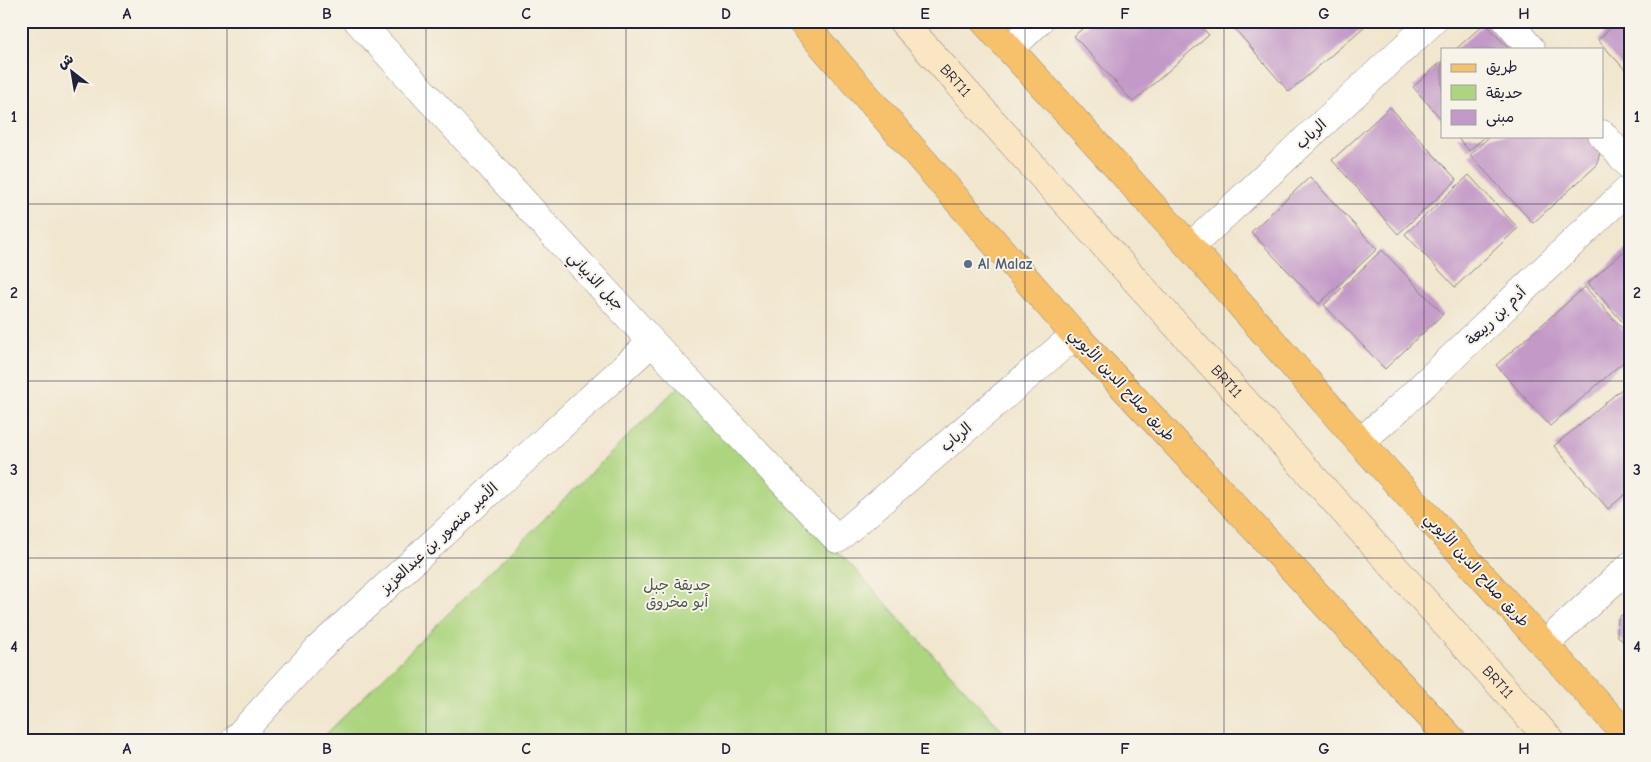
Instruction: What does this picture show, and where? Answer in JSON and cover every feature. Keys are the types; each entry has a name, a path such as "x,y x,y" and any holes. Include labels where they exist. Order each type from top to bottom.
{"main road":[{"name":"طريق صلاح الدين الأيوبي","path":"801,21 1075,335 1453,741"},
{"name":"BRT11","path":"902,21 1551,741"},
{"name":"طريق صلاح الدين الأيوبي","path":"984,21 1190,247 1360,442 1630,739"}],"street":[{"name":"جبل الذبياني","path":"358,21 652,342 836,539"},
{"path":"1010,49 1040,21"},
{"name":"الرباب","path":"1190,247 1433,21"},
{"path":"1508,21 1530,48"},
{"path":"1604,136 1630,166"},
{"name":"أدم بن ربيعة","path":"1360,442 1399,408 1630,188"},
{"name":"الرباب","path":"836,539 1075,335"},
{"name":"الأمير منصور بن عبدالعزيز","path":"234,741 318,649 652,342"},
{"path":"1545,644 1630,566"}],"green space":[{"name":"حديقة جبل أبو مخروق","path":"683,382 1012,741 319,741"}],"building":[{"path":"1091,21 1196,21 1209,35 1133,102 1074,36"},
{"path":"1361,21 1365,26 1289,92 1229,22"},
{"path":"1618,21 1630,21 1630,75 1598,40"},
{"path":"1485,23 1508,48 1457,48"},
{"path":"1441,62 1441,119 1413,87"},
{"path":"1390,107 1457,180 1398,234 1332,160"},
{"path":"1458,138 1484,138 1469,151"},
{"path":"1488,138 1592,138 1601,148 1597,165 1533,223 1470,155"},
{"path":"1469,175 1518,228 1455,287 1405,234"},
{"path":"1310,177 1377,249 1319,304 1251,232"},
{"path":"1630,246 1630,330 1588,283"},
{"path":"1382,250 1443,314 1385,369 1324,305"},
{"path":"1585,287 1630,337 1630,356 1550,426 1496,365"},
{"path":"1630,382 1630,490 1608,509 1554,446"},
{"path":"1630,608 1630,650 1617,635 1618,618"}],"place":[{"name":"Al Malaz","path":"968,264"}]}
